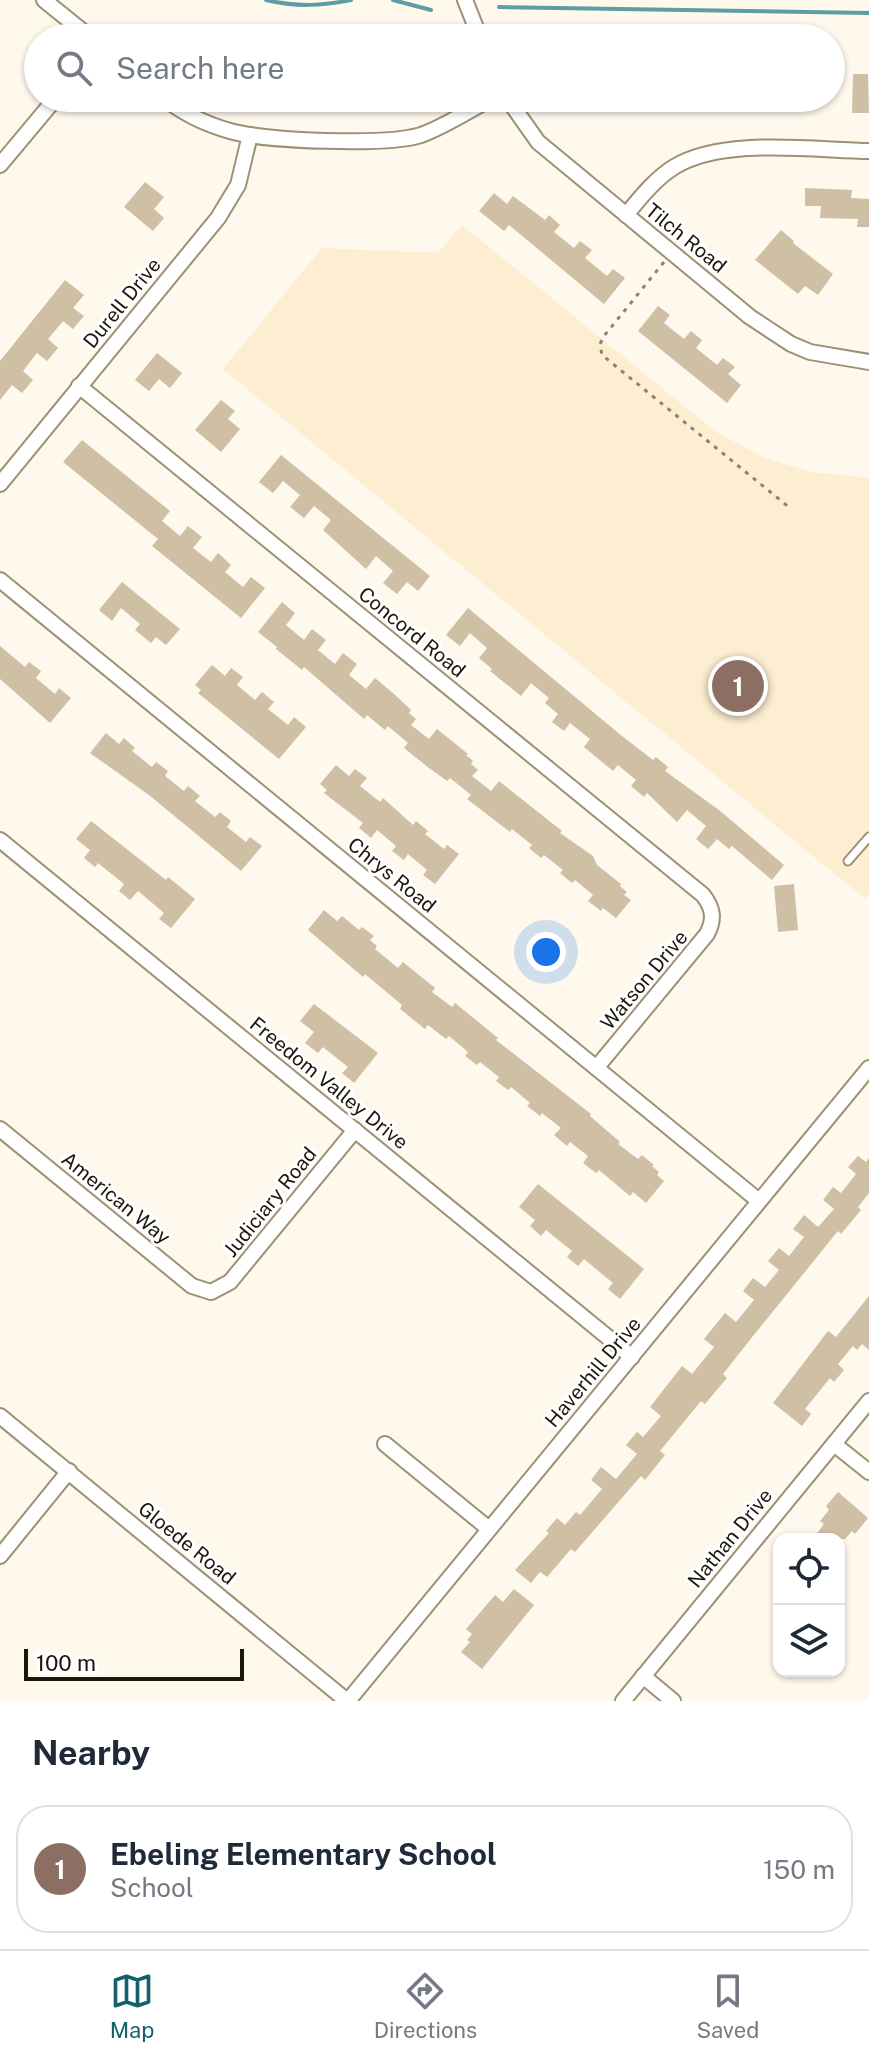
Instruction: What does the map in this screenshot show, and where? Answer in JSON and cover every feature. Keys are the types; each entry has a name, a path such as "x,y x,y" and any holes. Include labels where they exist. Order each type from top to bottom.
{"street":[{"path":"44,0 74,24"},
{"path":"465,0 474,24"},
{"path":"0,165 44,112"},
{"path":"182,112 200,121 250,135 380,141 402,139 440,126 466,112"},
{"name":"Tilch Road","path":"517,112 538,142 770,332 810,352 869,362"},
{"name":"Durell Drive","path":"0,484 230,200 243,168 250,135"},
{"path":"626,215 673,167 710,152 732,148 869,151"},
{"name":"Concord Road","path":"79,386 703,895 713,913"},
{"name":"Chrys Road","path":"0,580 759,1201"},
{"name":"Freedom Valley Drive","path":"0,840 632,1357"},
{"name":"Watson Drive","path":"597,1067 707,934 713,913"},
{"name":"Haverhill Drive","path":"348,1701 869,1068"},
{"name":"American Way","path":"0,1129 192,1286 211,1292"},
{"name":"Judiciary Road","path":"211,1292 230,1282 355,1130"},
{"name":"Nathan Drive","path":"623,1701 869,1401"},
{"name":"Gloede Road","path":"0,1416 348,1701"},
{"path":"385,1444 489,1529"},
{"path":"834,1444 869,1472"},
{"path":"0,1556 69,1471"},
{"path":"643,1676 673,1701"}],"lane":[{"path":"848,861 869,837"}],"path":[{"path":"664,262 604,336 600,344 602,355 790,508"}],"shaded area":[{"path":"462,225 716,432 765,458 812,472 869,478 869,894 865,899 223,369 322,248 438,253"}],"building":[{"path":"853,74 868,74 869,113 852,113"},
{"path":"145,182 164,197 154,209 164,218 153,231 124,207"},
{"path":"805,188 852,190 851,198 869,199 869,227 857,227 858,219 820,218 821,206 805,206"},
{"path":"494,193 507,204 513,196 545,220 549,215 560,225 554,232 574,248 580,241 592,250 585,258 607,276 613,269 625,278 604,304 509,225 504,231 479,211"},
{"path":"781,230 833,274 818,295 805,286 798,294 755,260"},
{"path":"65,280 84,295 73,308 84,316 73,329 63,321 48,339 58,348 47,361 37,353 23,371 33,380 22,393 12,385 0,400 0,361"},
{"path":"658,306 670,315 664,323 684,339 691,331 702,340 696,348 717,365 723,358 735,367 728,374 741,385 727,403 638,331"},
{"path":"157,353 182,373 170,388 159,379 149,391 135,380"},
{"path":"221,400 235,411 228,419 240,429 221,452 195,430"},
{"path":"82,440 170,511 162,521 180,536 188,526 202,537 193,548 211,562 218,553 231,565 225,572 243,587 251,577 265,588 241,618 152,546 158,539 63,462"},
{"path":"281,455 430,576 418,591 407,582 397,594 383,583 393,571 376,556 366,569 323,530 331,520 314,506 304,518 290,507 300,495 283,481 273,493 259,482"},
{"path":"122,582 180,629 166,645 156,637 151,643 135,630 140,624 121,608 112,621 99,610"},
{"path":"282,602 295,613 286,625 304,640 312,629 326,640 318,650 335,664 343,653 357,664 349,675 366,689 375,678 411,710 409,713 416,719 411,725 429,739 437,729 468,754 473,761 471,764 478,770 472,776 491,791 499,781 562,831 560,833 593,856 597,865 621,884 627,892 624,895 631,900 616,918 588,901 593,895 575,880 572,883 560,873 563,870 544,855 541,858 529,848 532,845 512,829 510,832 467,799 471,795 450,778 447,781 404,748 408,743 388,726 385,730 367,715 364,719 258,632"},
{"path":"468,608 622,736 653,760 656,757 668,767 665,771 719,810 784,865 772,880 732,846 729,849 717,839 708,849 696,839 706,826 687,810 677,822 647,793 644,797 631,786 636,780 618,765 613,771 584,747 590,739 570,723 564,731 552,722 558,714 545,703 549,698 531,683 521,696 490,671 492,669 479,658 487,648 470,633 460,646 446,635"},
{"path":"0,646 25,667 29,662 41,671 36,678 55,694 59,688 71,698 50,723 0,679"},
{"path":"212,665 225,676 231,668 243,677 237,685 255,700 262,692 274,702 268,709 288,725 294,717 306,727 279,759 198,693 201,690 195,685"},
{"path":"106,733 119,744 124,738 135,748 132,751 152,767 156,762 168,771 165,776 184,791 188,786 200,796 195,801 215,817 220,812 231,821 227,827 246,842 250,837 262,846 241,871 149,795 90,753"},
{"path":"336,765 349,776 355,769 367,778 360,786 380,802 383,798 413,825 416,821 428,831 425,834 444,849 447,845 459,854 435,884 423,875 427,870 408,854 404,860 392,851 396,846 377,830 371,838 359,828 363,823 324,793 327,790 320,784"},
{"path":"91,821 195,899 171,928 159,919 164,913 138,891 130,900 119,891 124,884 98,863 95,867 84,858 90,850 76,839"},
{"path":"794,884 798,930 778,932 774,886"},
{"path":"324,910 337,921 342,916 359,930 362,927 374,936 370,940 377,946 375,949 398,968 403,962 435,988 432,992 452,1007 455,1003 498,1038 496,1040 591,1114 620,1142 618,1144 638,1159 642,1155 654,1165 659,1172 657,1175 664,1181 646,1203 633,1192 630,1196 599,1170 596,1173 583,1163 588,1156 570,1142 567,1146 554,1135 561,1128 527,1106 530,1103 511,1087 508,1090 496,1081 499,1077 480,1062 477,1065 465,1056 468,1052 449,1036 446,1039 428,1025 425,1029 400,1009 402,1005 365,974 363,977 308,930"},
{"path":"314,1004 378,1053 354,1083 342,1073 348,1067 323,1047 318,1053 305,1043 314,1032 300,1021"},
{"path":"858,1156 866,1162 869,1158 869,1193 858,1207 861,1210 841,1234 838,1231 753,1336 723,1374 727,1378 705,1404 701,1401 660,1451 665,1455 645,1480 641,1476 575,1552 571,1549 547,1577 540,1572 531,1583 515,1570 549,1533 546,1531 557,1518 565,1525 576,1512 580,1515 602,1489 591,1480 601,1467 616,1479 637,1454 626,1445 637,1432 643,1437 661,1416 650,1407 682,1366 692,1374 714,1347 704,1339 725,1313 736,1322 754,1300 743,1291 753,1278 765,1287 779,1270 768,1261 779,1248 789,1256 804,1237 793,1229 804,1215 818,1227 834,1209 823,1200 833,1187 841,1193 856,1174 848,1167"},
{"path":"538,1184 644,1269 620,1299 608,1289 613,1283 584,1259 578,1266 567,1257 572,1251 546,1230 541,1236 530,1226 535,1220 519,1207"},
{"path":"869,1296 869,1350 862,1344 857,1350 853,1346 838,1364 844,1370 834,1382 830,1378 805,1409 811,1414 802,1426 773,1403 828,1331 836,1337"},
{"path":"838,1492 868,1518 855,1534 852,1531 845,1539 845,1533 817,1533 824,1524 820,1521 829,1510 826,1506"},
{"path":"514,1589 534,1605 482,1669 461,1652 470,1642 467,1640 472,1634 466,1629 495,1595 503,1602"}],"waterway":[{"path":"266,0 308,5 351,0"},
{"path":"393,0 431,10"},
{"path":"499,7 869,13"}],"place":[{"name":"Ebeling Elementary School","path":"738,686"}]}
